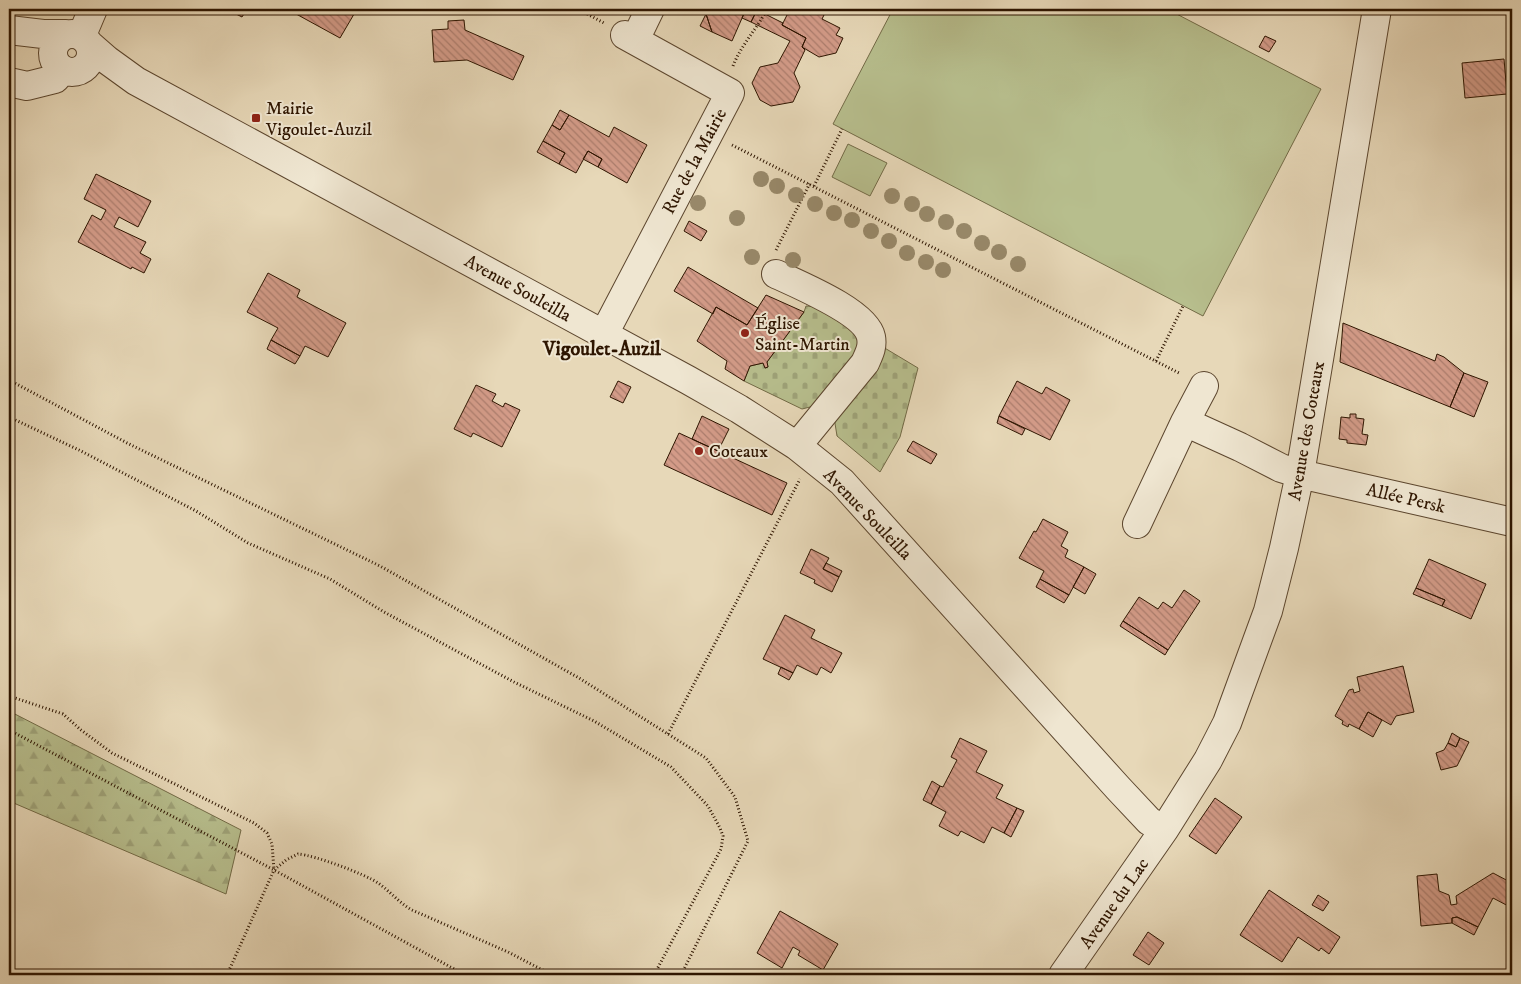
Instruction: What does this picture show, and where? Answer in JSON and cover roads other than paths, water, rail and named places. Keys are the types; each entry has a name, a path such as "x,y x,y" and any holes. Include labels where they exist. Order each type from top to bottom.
{"street":[{"path":"79,39 93,9"},
{"name":"Rue de la Mairie","path":"604,334 730,94 630,37 650,9"},
{"name":"Avenue des Coteaux","path":"1164,830 1208,760 1227,723 1268,611 1300,474 1377,9"},
{"name":"Avenue Souleilla","path":"9,31 79,39 136,81 604,334 739,409 797,446 842,482 1118,788 1149,821 1164,830"},
{"name":"Avenue Souleilla","path":"9,31 65,67 136,81"},
{"path":"59,39 79,39 92,54 90,61 86,68 65,67 53,52 55,44 59,39"},
{"path":"9,82 27,86 56,79 65,67"},
{"path":"775,265 847,309 865,324 871,336 872,348 865,363 797,446"},
{"path":"1137,524 1204,386"},
{"name":"Allée Persk","path":"1185,422 1281,468 1300,474 1512,522"},
{"name":"Avenue du Lac","path":"1063,975 1164,830"}],"place":[{"name":"Mairie Vigoulet-Auzil","path":"256,118"},
{"name":"Église Saint-Martin","path":"745,333"},
{"name":"Coteaux","path":"699,451"}],"district":[{"name":"Vigoulet-Auzil","path":"602,348"}]}
